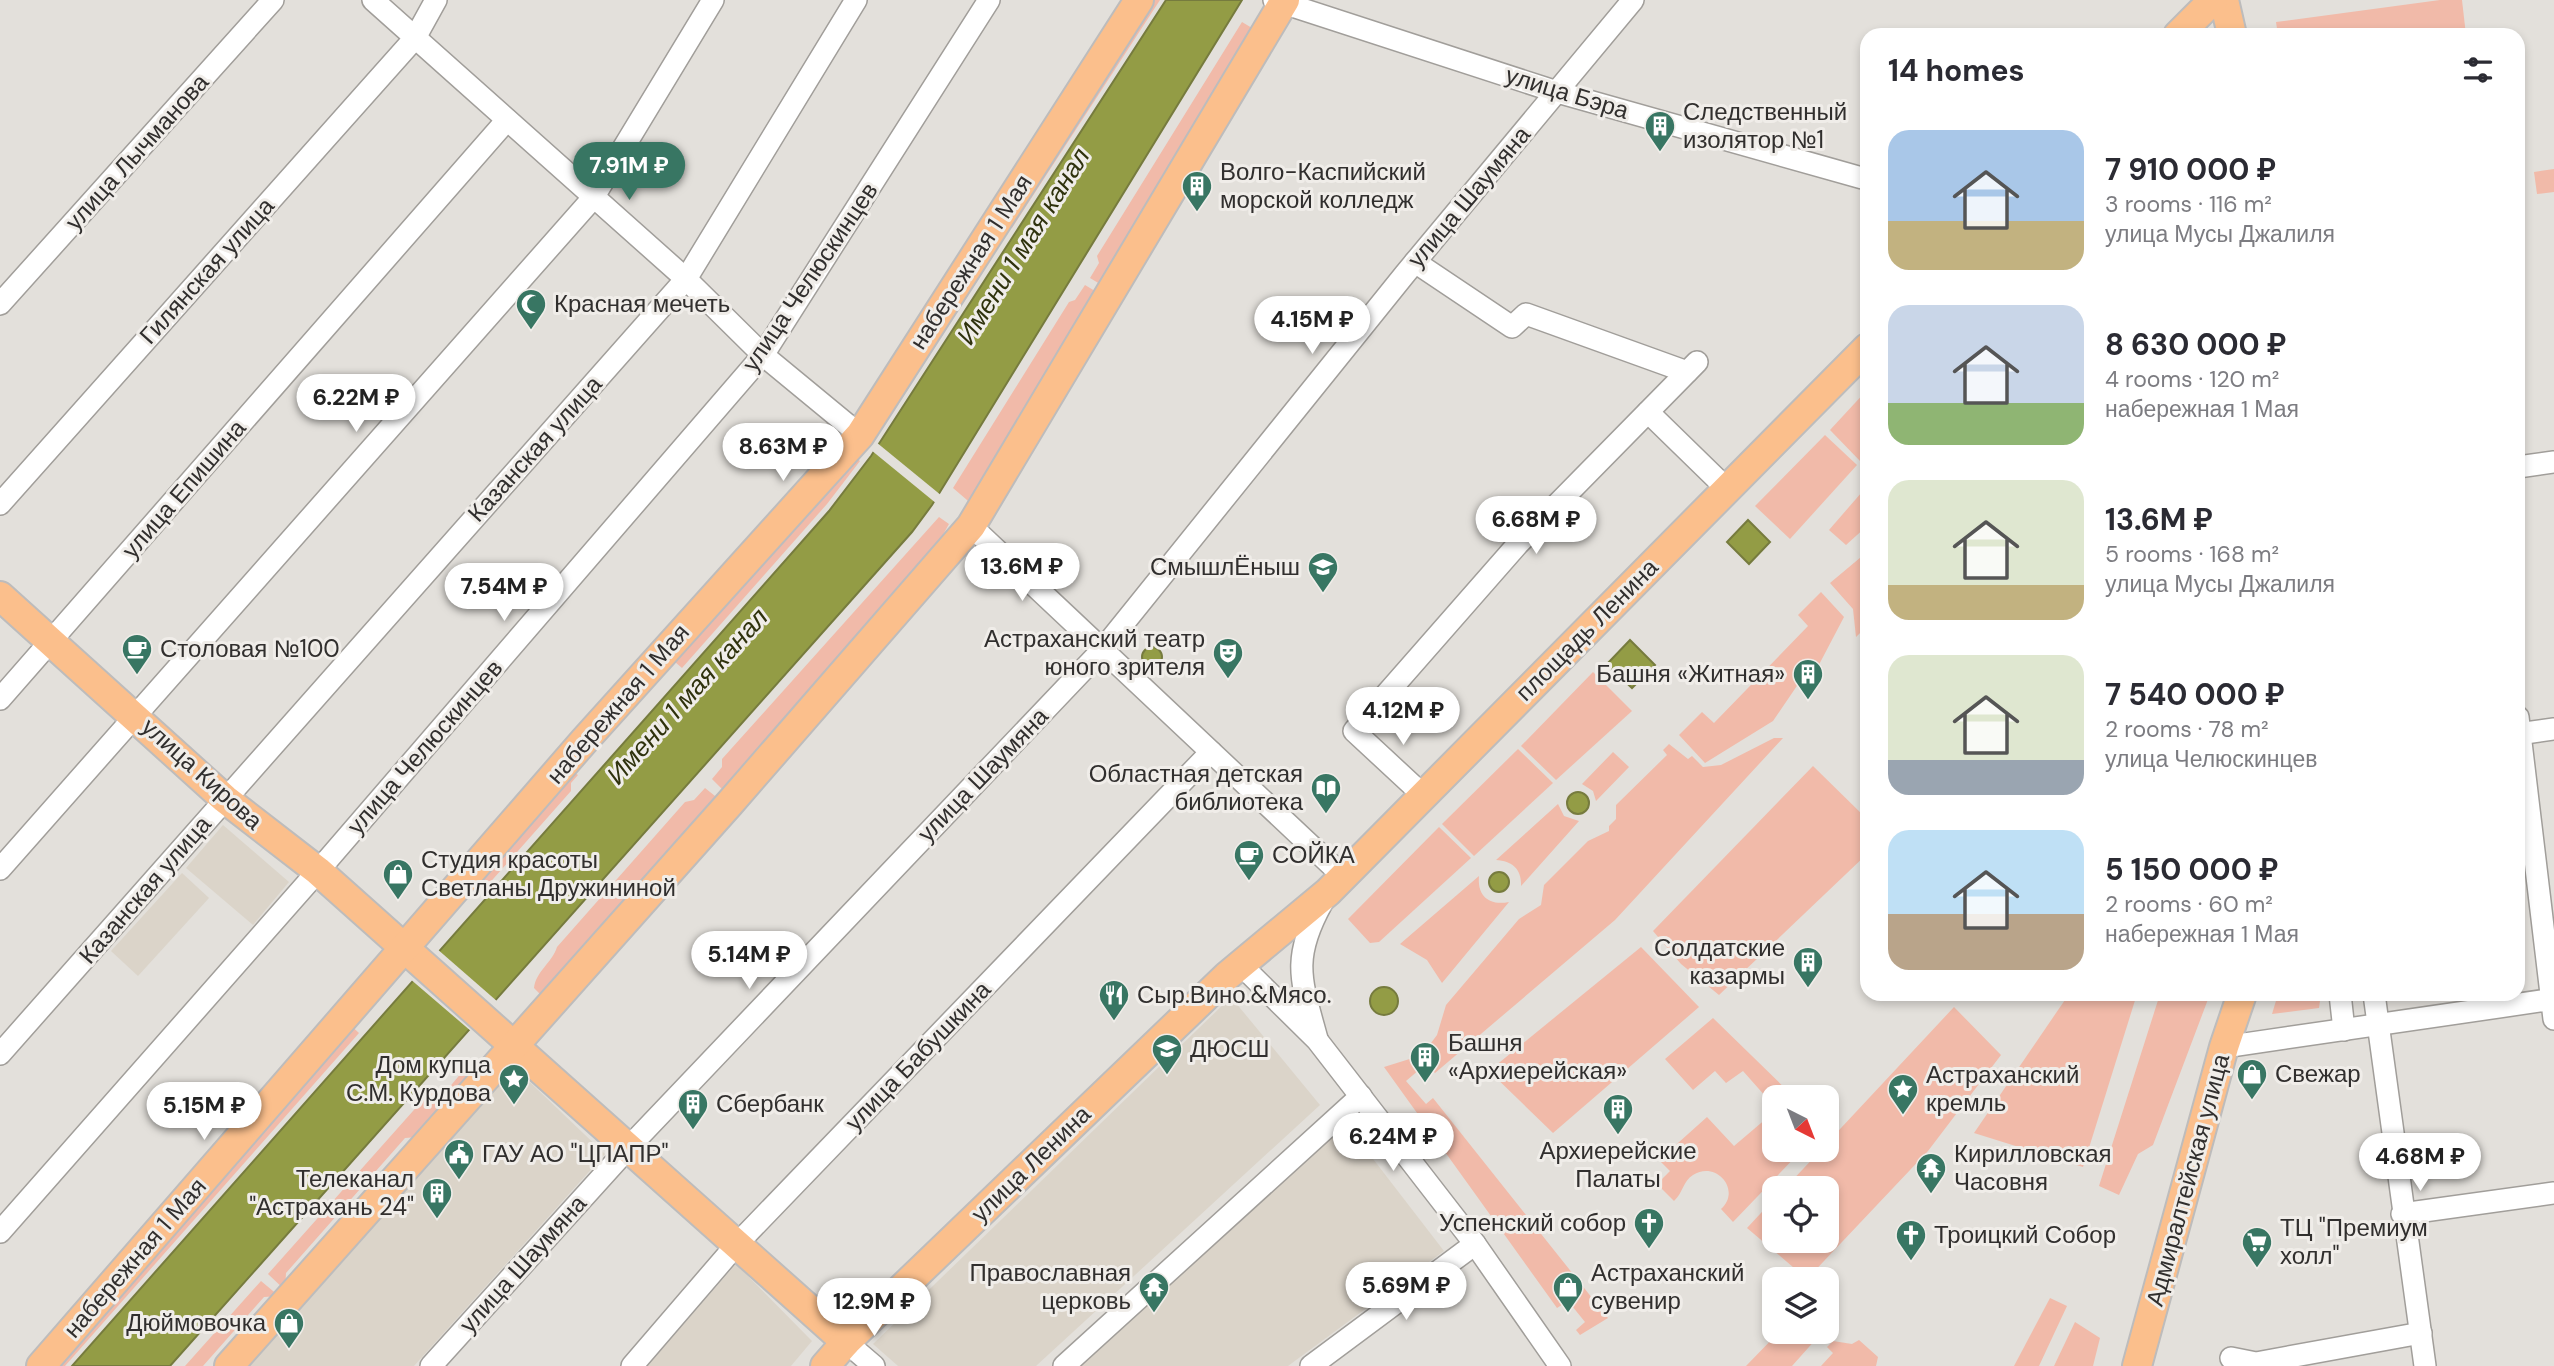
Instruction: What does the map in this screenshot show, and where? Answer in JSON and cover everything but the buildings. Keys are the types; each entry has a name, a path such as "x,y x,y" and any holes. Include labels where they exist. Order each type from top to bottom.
{"main road":[{"name":"набережная 1 Мая","path":"41,1366 410,954 593,731 860,435 1139,0"},
{"path":"2185,28 2213,0"},
{"path":"2224,0 2230,28"},
{"path":"229,1366 971,526 1280,2"},
{"name":"площадь Ленина","path":"1242,966 1335,884 1860,355"},
{"name":"улица Кирова","path":"0,596 225,799 318,871 514,1045"},
{"name":"улица Ленина","path":"825,1366 846,1342 1227,976 1242,966"},
{"name":"Адмиралтейская улица","path":"2137,1366 2224,1047 2240,1001"},
{"path":"514,1045 846,1342"}],"street":[{"name":"улица Лычманова","path":"0,304 273,0"},
{"path":"373,0 686,279 763,355 860,435"},
{"name":"Гилянская улица","path":"0,504 415,38 436,0"},
{"path":"0,869 593,198 713,0"},
{"name":"Казанская улица","path":"0,1054 686,279 856,0"},
{"name":"улица Челюскинцев","path":"0,1232 318,871 763,355 989,0"},
{"name":"улица Шаумяна","path":"431,1366 629,1147 1102,649 1415,262 1633,0"},
{"name":"улица Бэра","path":"1280,2 1557,92 1860,177"},
{"name":"улица Епишина","path":"0,699 507,120"},
{"path":"1415,262 1512,327 1526,314 1692,367 1518,544 1354,731 1423,795"},
{"path":"1648,412 1727,489"},
{"path":"2525,466 2554,462"},
{"path":"971,526 1211,752 1335,884 1310,925 1300,951 1301,980 1317,1040"},
{"path":"2525,728 2554,730"},
{"name":"улица Бабушкина","path":"632,1366 737,1244 1211,752"},
{"path":"2224,1047 2378,1025 2553,1005 2525,777"},
{"path":"1242,966 1317,1040 1475,1244 1560,1366"},
{"path":"2341,1001 2344,1030"},
{"path":"2375,1001 2402,1214 2425,1366"},
{"path":"1065,1366 1361,1096"},
{"path":"2402,1214 2554,1193"},
{"path":"1311,1366 1475,1244"},
{"path":"2231,1358 2256,1363 2421,1333"},
{"path":"846,1342 874,1366"}],"shaded area":[{"path":"1145,0 1160,0 1012,228 1008,228"},
{"path":"2440,0 2462,0 2465,28 2277,28 2276,22"},
{"path":"1242,22 1262,34 1100,284 1090,278 1099,263 1097,256"},
{"path":"2554,169 2554,192 2537,194 2534,172"},
{"path":"990,254 992,258 883,428 874,422"},
{"path":"1085,285 1095,291 1063,343 1067,355 974,506 953,488 1069,302 1075,300"},
{"path":"1860,398 1860,461 1830,430"},
{"path":"1825,435 1857,465 1790,539 1755,506"},
{"path":"851,454 860,461 827,504 682,668 675,662 673,654"},
{"path":"1860,494 1860,532 1846,545 1829,530"},
{"path":"939,517 949,524 940,540 944,545 726,793 712,779 722,767 722,759"},
{"path":"1860,558 1860,633 1856,637 1853,609 1830,583"},
{"path":"1821,592 1844,617 1812,678 1805,674 1773,721 1705,763 1679,735 1702,712 1714,723 1808,626 1798,615"},
{"path":"1593,672 1632,711 1556,780 1521,746"},
{"path":"1774,738 1783,738 1615,920 1435,1073 1426,1064 1406,1081 1426,1104 1433,1098 1608,1318 1580,1335 1576,1330 1585,1322 1568,1301 1557,1308 1384,1067 1416,1057 1422,1062 1429,1055 1425,1051 1437,1035 1446,1005 1519,919 1541,905 1544,885 1588,841 1609,831 1609,826 1616,819 1616,805 1667,755 1663,750 1669,744 1688,759 1692,756 1703,767 1721,765"},
{"path":"1518,749 1553,783 1474,856 1442,824"},
{"path":"1613,752 1629,767 1596,801 1593,791 1582,784"},
{"path":"1813,766 1860,812 1860,861 1719,995 1681,964 1653,931"},
{"path":"572,771 578,775 571,783 571,791 486,887 478,887 452,914"},
{"path":"705,788 720,800 544,998 534,988 535,982 557,947 685,802 694,800"},
{"path":"1558,804 1564,816 1579,821 1521,886 1520,875 1515,867 1496,860"},
{"path":"223,825 289,882 253,925 186,868"},
{"path":"1439,827 1471,858 1379,942 1370,943 1348,919"},
{"path":"182,873 209,898 138,976 111,951"},
{"path":"1479,876 1480,889 1486,898 1490,901 1509,902 1442,983 1427,960 1400,944"},
{"path":"1641,947 1699,1007 1553,1133 1489,1071"},
{"path":"1231,997 1320,1105 1036,1366 898,1366 873,1344"},
{"path":"2064,1001 2135,1001 2083,1167 1974,1133"},
{"path":"2158,1001 2207,1001 2153,1145 2138,1154 2119,1195 2099,1186"},
{"path":"2276,1001 2320,1001 2319,1008 2272,1014"},
{"path":"1954,1007 2001,1055 1928,1151 1839,1245 1839,1176 1796,1176 1810,1162 1839,1162 1839,1130"},
{"path":"1713,1018 1782,1085 1762,1085 1762,1092 1743,1071 1726,1083 1715,1071 1693,1090 1665,1059"},
{"path":"348,1023 359,1033 65,1366 47,1366"},
{"path":"468,1065 476,1071 418,1137 405,1138 286,1273 285,1290 268,1274 429,1093 436,1092 442,1096"},
{"path":"515,1068 605,1154 414,1366 246,1366"},
{"path":"1340,1116 1444,1251 1288,1366 1074,1366"},
{"path":"1707,1117 1734,1146 1762,1122 1762,1162 1790,1162 1777,1176 1762,1176 1762,1192 1733,1222 1721,1209 1729,1194 1724,1179 1718,1174 1702,1171 1693,1175 1674,1201 1657,1184 1670,1171 1659,1160"},
{"path":"1762,1212 1762,1241 1747,1228"},
{"path":"1776,1253 1832,1253 1818,1267 1793,1267"},
{"path":"736,1264 812,1341 791,1366 647,1366"},
{"path":"261,1281 279,1296 264,1297 203,1366 185,1366"},
{"path":"2050,1298 2067,1306 2039,1366 2014,1366"},
{"path":"2075,1322 2100,1338 2093,1366 2054,1366"},
{"path":"1859,1340 1878,1357 1876,1366 1821,1366 1833,1353 1827,1347 1830,1344 1852,1344"},
{"path":"1767,1344 1812,1344 1792,1366 1746,1366"}],"water":[{"name":"Имени 1 мая канал","path":"1166,0 1242,0 932,505 912,532 170,1366 72,1366 829,511 871,456"},
{"path":"1748,520 1770,542 1749,564 1727,542"},
{"path":"1630,640 1655,665 1632,688 1607,664"},
{"path":"1152,647 1159,650 1162,657 1159,664 1152,667 1145,664 1142,657 1145,650"},
{"path":"1578,792 1586,795 1589,803 1586,811 1578,814 1570,811 1567,803 1570,795"},
{"path":"1499,872 1506,875 1509,882 1506,889 1499,892 1492,889 1489,882 1492,875"},
{"path":"1384,987 1394,991 1398,1001 1394,1011 1384,1015 1374,1011 1370,1001 1374,991"}],"pier":[{"path":"876,442 942,496 937,504 871,450"},
{"path":"436,948 498,1002 472,1032 409,978"}],"place":[{"name":"Следственный изолятор №1","path":"1660,153"},
{"name":"Волго-Каспийский морской колледж","path":"1197,213"},
{"name":"Красная мечеть","path":"531,331"},
{"name":"СмышлЁныш","path":"1323,594"},
{"name":"Столовая №100","path":"137,676"},
{"name":"Астраханский театр юного зрителя","path":"1228,680"},
{"name":"Башня «Житная»","path":"1808,701"},
{"name":"Областная детская библиотека","path":"1326,815"},
{"name":"СОЙКА","path":"1249,882"},
{"name":"Студия красоты Светланы Дружининой","path":"398,901"},
{"name":"Солдатские казармы","path":"1808,989"},
{"name":"Сыр.Вино.&Мясо.","path":"1114,1022"},
{"name":"ДЮСШ","path":"1167,1076"},
{"name":"Башня «Архиерейская»","path":"1425,1084"},
{"name":"Свежар","path":"2252,1101"},
{"name":"Дом купца С.М. Курдова","path":"514,1106"},
{"name":"Астраханский кремль","path":"1903,1116"},
{"name":"Сбербанк","path":"693,1131"},
{"name":"Архиерейские Палаты","path":"1618,1136"},
{"name":"ГАУ АО \"ЦПАПР\"","path":"459,1181"},
{"name":"Кирилловская Часовня","path":"1931,1195"},
{"name":"Телеканал \"Астрахань 24\"","path":"437,1220"},
{"name":"Успенский собор","path":"1649,1250"},
{"name":"Троицкий Собор","path":"1911,1262"},
{"name":"ТЦ \"Премиум холл\"","path":"2257,1269"},
{"name":"Православная церковь","path":"1154,1314"},
{"name":"Астраханский сувенир","path":"1568,1314"},
{"name":"Дюймовочка","path":"289,1350"}]}
